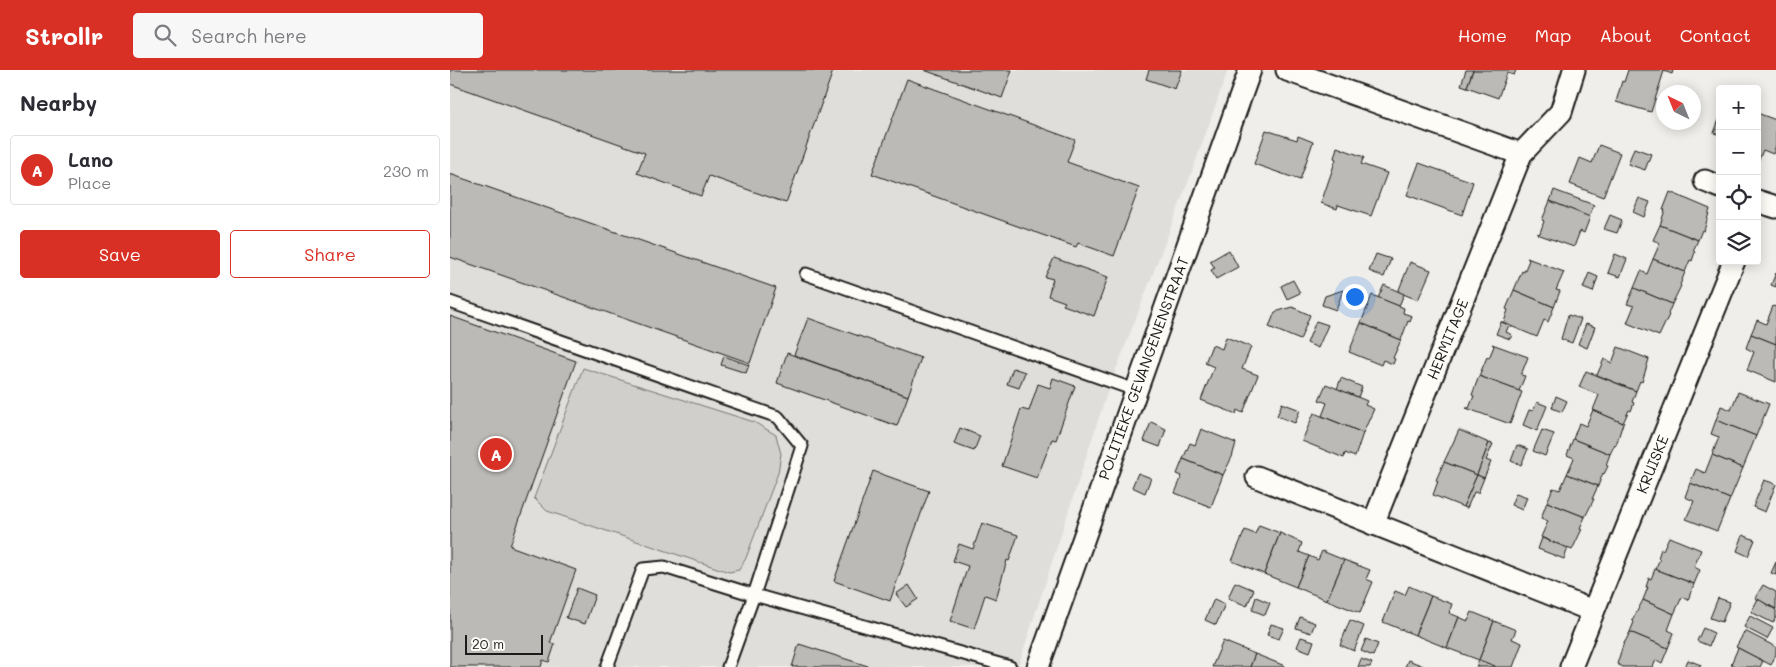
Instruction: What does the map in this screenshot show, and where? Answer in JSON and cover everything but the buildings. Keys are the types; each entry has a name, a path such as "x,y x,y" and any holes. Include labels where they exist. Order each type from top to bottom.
{"street":[{"name":"POLITIEKE GEVANGENENSTRAAT","path":"1038,667 1250,70"},
{"path":"1287,70 1522,154"},
{"name":"HERMITAGE","path":"1373,524 1522,154 1561,112 1574,70"},
{"name":"KRUISKE","path":"1571,667 1732,265"},
{"path":"1257,477 1593,611"}],"lane":[{"path":"806,274 1135,390"},
{"path":"450,302 778,417 802,446 754,595 728,667"},
{"path":"607,667 643,569 664,567 754,595 1010,667"}],"shaded area":[{"path":"450,70 1228,70 1192,172 1106,396 1018,667 450,667"},
{"path":"583,368 754,422 776,435 781,454 778,473 746,558 739,570 729,572 547,511 534,498"}],"place":[{"name":"Lano","path":"496,454"}]}
